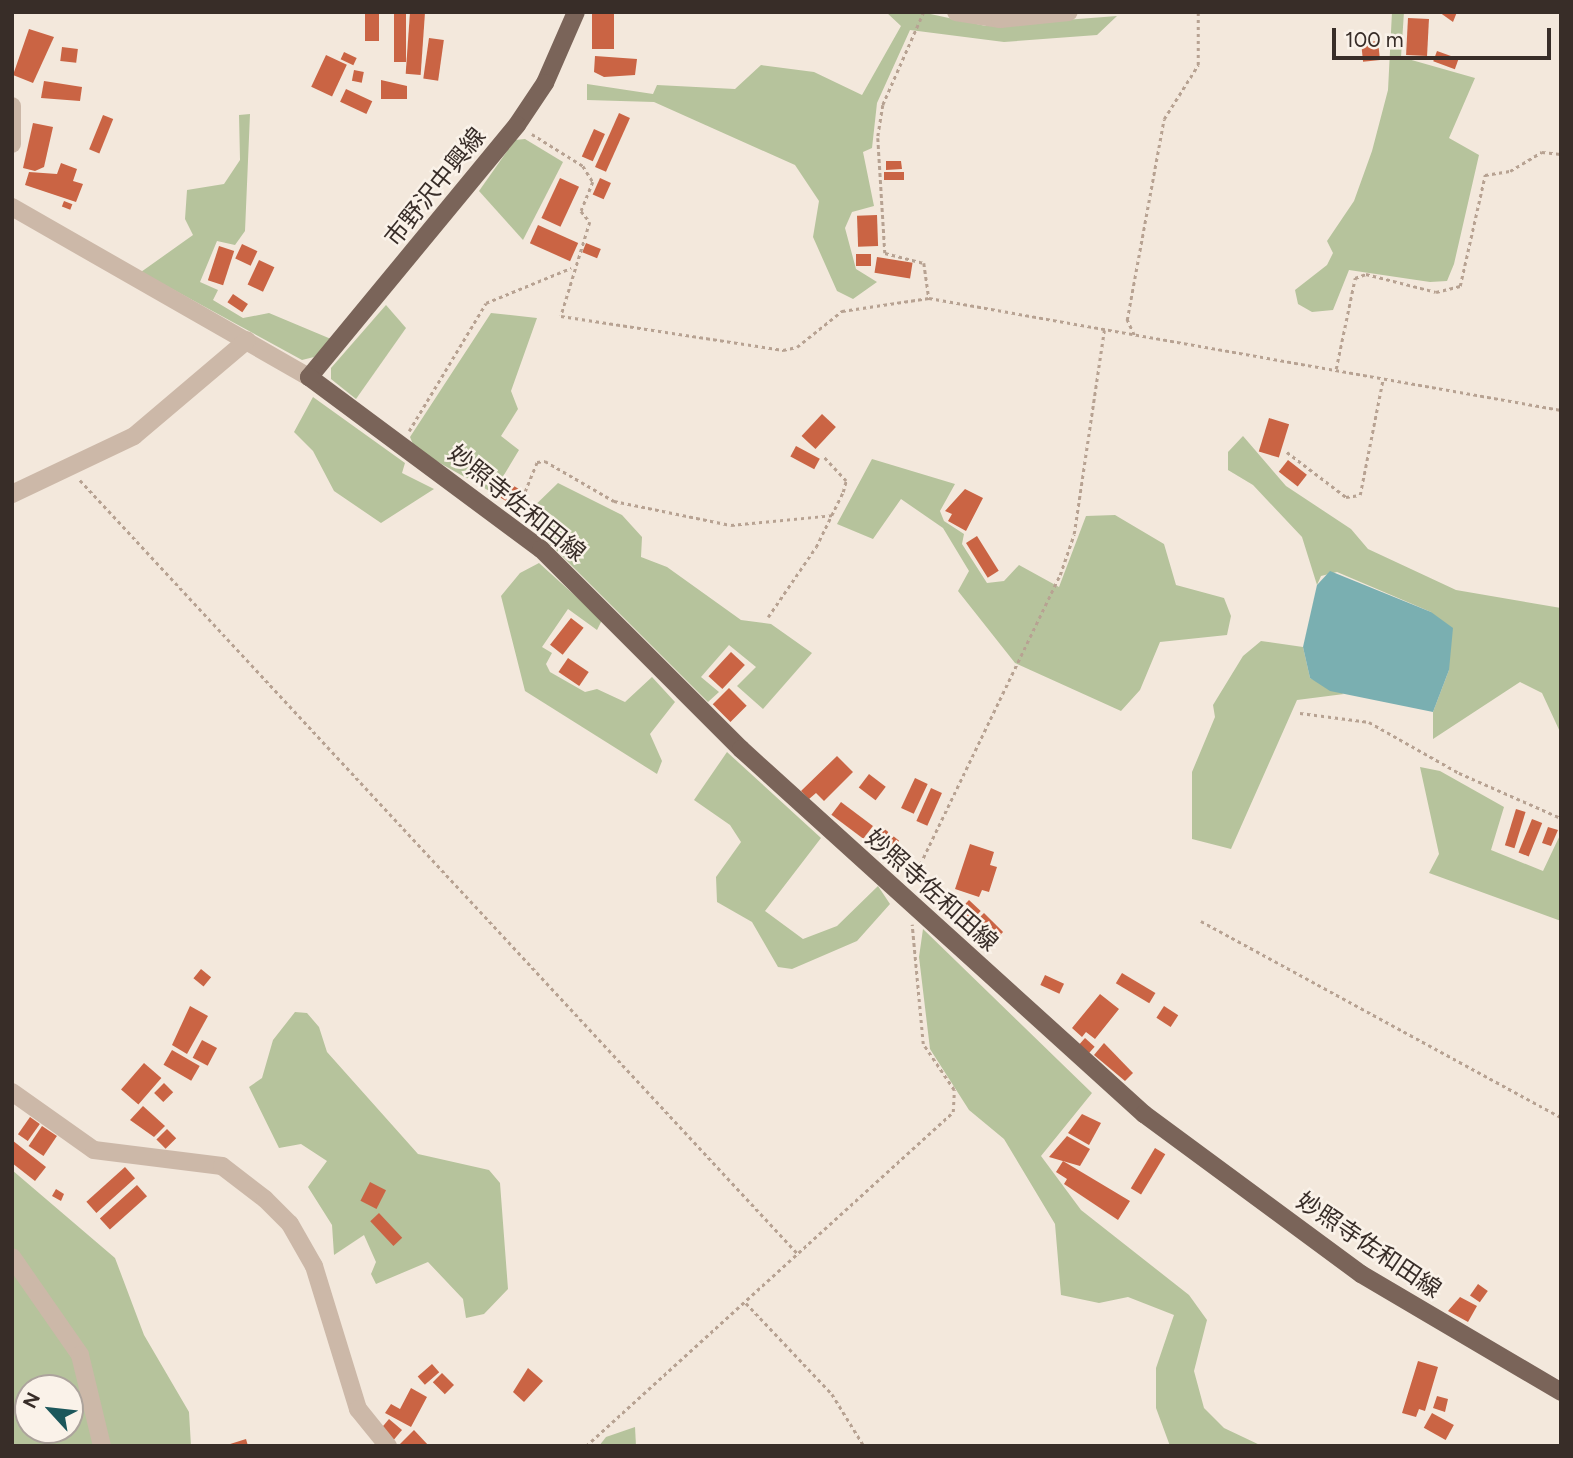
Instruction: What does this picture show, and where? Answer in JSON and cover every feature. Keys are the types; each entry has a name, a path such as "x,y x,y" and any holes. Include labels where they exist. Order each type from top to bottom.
{"main road":[{"name":"市野沢中興線","path":"309,377 517,125 545,83 576,12"},
{"name":"妙照寺佐和田線","path":"309,377 508,521 909,903 1214,1168 1362,1274 1561,1392"}],"street":[{"path":"956,12 1000,19 1069,12"},
{"path":"12,106 12,144"},
{"path":"12,208 309,377"},
{"path":"12,494 134,436 247,340"},
{"path":"12,1092 94,1150 222,1167 265,1199 290,1224 314,1266 358,1409 388,1446"},
{"path":"12,1257 80,1355 102,1446"}],"path":[{"path":"924,12 883,105 878,138 885,253 924,263 929,298"},
{"path":"1134,335 1127,320 1164,119 1198,65 1198,12"},
{"path":"517,125 591,173 581,211 590,222 571,268 561,316 783,349 797,347 842,311 929,298 1561,410"},
{"path":"1336,371 1355,278 1366,274 1449,293 1460,286 1485,175 1510,170 1542,152 1561,154"},
{"path":"401,443 486,303 571,268"},
{"path":"586,1446 799,1255 957,1102 923,1044 909,903 1060,575 1074,534 1104,330"},
{"path":"1287,452 1346,497 1360,495 1383,379"},
{"path":"768,617 834,515 846,481 823,456"},
{"path":"508,521 531,488 537,462 545,461 614,501 731,525 834,515"},
{"path":"67,466 799,1255"},
{"path":"1300,713 1368,722 1459,773 1561,818"},
{"path":"1201,921 1561,1117"},
{"path":"746,1303 832,1394 864,1446"}],"green space":[{"path":"886,12 921,12 986,26 1117,16 1097,35 1004,42 910,30 877,103 872,148 863,152 874,206 852,212 845,228 856,269 877,282 853,299 837,291 813,237 819,201 795,165 654,102 587,100 587,84 653,94 657,85 735,89 761,65 814,72 862,95 901,26"},
{"path":"1392,12 1404,12 1401,57 1475,78 1449,138 1479,155 1454,264 1447,281 1430,282 1349,270 1333,310 1312,312 1298,304 1295,290 1327,265 1333,253 1327,241 1354,201 1372,151 1388,90"},
{"path":"250,114 245,231 235,245 217,241 200,282 218,290 213,300 243,318 269,313 331,339 314,357 302,360 141,272 193,235 185,219 187,190 224,184 240,160 239,115"},
{"path":"525,139 563,162 523,240 479,191 515,140"},
{"path":"386,305 406,328 356,399 331,379 331,368"},
{"path":"491,313 537,318 511,391 518,409 501,436 519,450 493,493 415,449 410,437"},
{"path":"313,397 405,463 402,473 434,489 381,523 334,491 313,451 294,432"},
{"path":"1243,436 1286,486 1351,529 1368,549 1456,590 1561,608 1561,734 1542,693 1520,682 1433,739 1433,712 1449,670 1431,612 1337,572 1321,576 1317,585 1302,537 1253,485 1228,470 1228,452"},
{"path":"872,459 955,484 940,511 944,521 964,534 962,544 987,583 1004,581 1019,565 1059,587 1086,516 1115,515 1164,544 1176,585 1224,598 1231,616 1227,635 1160,642 1140,690 1121,711 1015,663 958,591 969,571 943,528 901,499 873,539 837,524"},
{"path":"558,483 622,515 642,537 641,557 667,567 741,620 771,624 812,653 763,709 737,686 756,667 729,645 701,677 719,692 708,702 523,517"},
{"path":"539,563 602,620 597,630 568,609 542,647 552,653 546,664 550,672 585,692 597,689 625,702 652,677 675,702 650,734 662,761 657,774 525,691 501,596 520,573"},
{"path":"1261,641 1303,647 1310,678 1344,694 1297,700 1231,849 1192,839 1192,772 1215,717 1213,705 1243,656"},
{"path":"727,752 821,838 765,911 803,939 837,926 878,886 890,904 857,941 792,969 778,967 752,922 717,902 716,877 741,842 730,825 694,800"},
{"path":"1420,767 1440,771 1504,807 1491,850 1543,871 1561,833 1561,921 1429,873 1439,854"},
{"path":"923,929 1092,1093 1041,1156 1081,1210 1189,1295 1207,1320 1194,1371 1204,1408 1224,1428 1262,1446 1170,1446 1156,1408 1156,1368 1174,1315 1128,1297 1099,1303 1061,1295 1055,1224 1004,1139 969,1110 930,1049 919,957"},
{"path":"295,1012 307,1013 319,1027 327,1052 418,1154 489,1170 500,1183 508,1289 484,1314 466,1318 463,1299 428,1262 376,1284 371,1274 376,1262 364,1235 334,1255 332,1225 308,1187 327,1161 301,1144 279,1148 249,1087 262,1078 273,1040"},
{"path":"12,1170 115,1258 144,1335 189,1412 191,1446 12,1446"},
{"path":"635,1427 636,1446 599,1446 606,1437"}],"water":[{"path":"1330,571 1431,612 1453,628 1449,670 1433,712 1330,691 1310,678 1303,647 1317,585"}],"building":[{"path":"365,12 379,12 379,41 365,41"},
{"path":"394,12 406,12 406,62 394,62"},
{"path":"410,12 425,13 421,75 406,74"},
{"path":"592,12 614,12 614,49 592,49"},
{"path":"1439,12 1457,12 1453,22"},
{"path":"1408,18 1429,19 1427,56 1406,55"},
{"path":"29,29 54,37 33,83 13,75"},
{"path":"429,38 444,40 438,81 423,79"},
{"path":"1378,41 1380,60 1363,62 1361,43"},
{"path":"62,47 78,49 76,63 60,61"},
{"path":"1437,51 1459,59 1455,69 1433,61"},
{"path":"344,52 357,58 353,65 341,59"},
{"path":"326,55 347,65 332,96 311,87"},
{"path":"595,56 637,59 635,75 604,77 594,72"},
{"path":"354,70 364,72 362,83 352,81"},
{"path":"381,80 407,86 407,99 381,99"},
{"path":"44,81 82,87 80,101 41,98"},
{"path":"346,89 372,101 366,114 340,102"},
{"path":"619,113 630,118 606,172 595,167"},
{"path":"103,115 113,119 99,153 89,149"},
{"path":"33,123 53,127 44,167 35,171 23,168"},
{"path":"594,129 605,134 593,161 582,156"},
{"path":"886,161 901,161 902,169 886,170"},
{"path":"61,163 77,169 73,181 83,184 76,202 25,185 29,172 57,174"},
{"path":"884,172 904,172 904,180 884,180"},
{"path":"560,178 579,187 560,227 541,218"},
{"path":"600,178 611,183 604,199 593,194"},
{"path":"64,201 72,204 70,210 62,207"},
{"path":"877,215 878,246 858,247 857,216"},
{"path":"538,225 578,243 570,261 530,243"},
{"path":"586,243 601,249 597,258 582,252"},
{"path":"242,244 257,251 251,266 235,259"},
{"path":"219,246 234,251 223,285 208,280"},
{"path":"856,254 871,254 871,266 856,266"},
{"path":"877,257 913,263 910,278 874,273"},
{"path":"259,260 274,267 263,292 248,284"},
{"path":"233,294 248,304 242,312 227,302"},
{"path":"822,414 836,427 815,449 802,436"},
{"path":"1269,418 1289,424 1279,458 1259,451"},
{"path":"796,446 820,459 814,469 790,457"},
{"path":"1288,460 1307,475 1298,487 1279,472"},
{"path":"509,483 519,489 511,504 500,498"},
{"path":"965,489 983,498 966,531 948,521 952,514 945,511"},
{"path":"977,536 999,571 988,578 966,543"},
{"path":"571,618 584,628 563,655 550,645"},
{"path":"731,652 745,665 722,689 708,676"},
{"path":"568,658 589,672 579,686 558,672"},
{"path":"729,688 747,706 730,722 713,704"},
{"path":"837,756 853,772 824,801 816,793 809,799 801,791"},
{"path":"869,774 886,787 876,800 859,788"},
{"path":"915,778 928,784 914,814 901,808"},
{"path":"931,788 942,793 927,826 916,821"},
{"path":"841,802 873,826 863,839 831,815"},
{"path":"1516,809 1526,812 1514,848 1505,845"},
{"path":"1532,819 1542,823 1529,856 1519,852"},
{"path":"882,827 899,841 891,851 874,837"},
{"path":"1548,827 1558,830 1551,846 1542,843"},
{"path":"970,844 994,852 990,865 997,867 989,892 982,890 979,897 955,889"},
{"path":"969,900 981,911 972,920 960,910"},
{"path":"984,913 1003,932 990,945 971,926"},
{"path":"201,969 211,977 204,987 193,978"},
{"path":"1122,973 1155,993 1149,1003 1116,983"},
{"path":"1045,975 1064,984 1059,994 1040,985"},
{"path":"1100,994 1119,1009 1095,1039 1086,1032 1082,1037 1072,1028"},
{"path":"190,1006 208,1016 187,1054 172,1045"},
{"path":"1164,1006 1178,1015 1171,1027 1156,1018"},
{"path":"1085,1038 1095,1047 1089,1053 1079,1045"},
{"path":"202,1040 217,1048 208,1066 193,1058"},
{"path":"1104,1043 1133,1073 1125,1081 1094,1055"},
{"path":"172,1050 200,1066 191,1081 164,1065"},
{"path":"144,1063 161,1078 138,1105 121,1089"},
{"path":"164,1083 173,1092 163,1102 154,1093"},
{"path":"143,1106 165,1126 154,1137 130,1120"},
{"path":"1082,1114 1101,1123 1089,1145 1068,1133"},
{"path":"30,1117 40,1124 28,1141 18,1134"},
{"path":"42,1126 57,1136 44,1156 29,1146"},
{"path":"167,1129 176,1138 166,1149 156,1140"},
{"path":"1067,1136 1090,1149 1080,1166 1049,1157"},
{"path":"12,1140 46,1167 35,1181 12,1163"},
{"path":"1155,1148 1165,1154 1141,1194 1131,1188"},
{"path":"1063,1161 1130,1201 1118,1220 1064,1184 1067,1179 1056,1172"},
{"path":"125,1167 135,1178 96,1213 86,1202"},
{"path":"370,1182 386,1190 377,1209 360,1201"},
{"path":"137,1185 147,1196 110,1230 100,1218"},
{"path":"56,1189 64,1194 61,1201 52,1196"},
{"path":"379,1213 402,1238 393,1246 370,1221"},
{"path":"1478,1284 1488,1291 1480,1302 1470,1295"},
{"path":"1460,1297 1477,1306 1468,1322 1448,1311"},
{"path":"1418,1361 1438,1367 1425,1411 1419,1409 1416,1417 1402,1413"},
{"path":"432,1364 439,1372 425,1385 418,1376"},
{"path":"528,1368 543,1381 524,1402 513,1392"},
{"path":"442,1373 454,1385 445,1394 433,1382"},
{"path":"411,1388 427,1397 411,1427 385,1413 391,1404 400,1409"},
{"path":"1437,1396 1448,1399 1445,1412 1433,1408"},
{"path":"1432,1413 1454,1425 1446,1440 1424,1428"},
{"path":"389,1419 402,1430 392,1441 379,1430"},
{"path":"414,1430 429,1446 398,1446"},
{"path":"246,1439 248,1446 227,1446 227,1445"}]}
